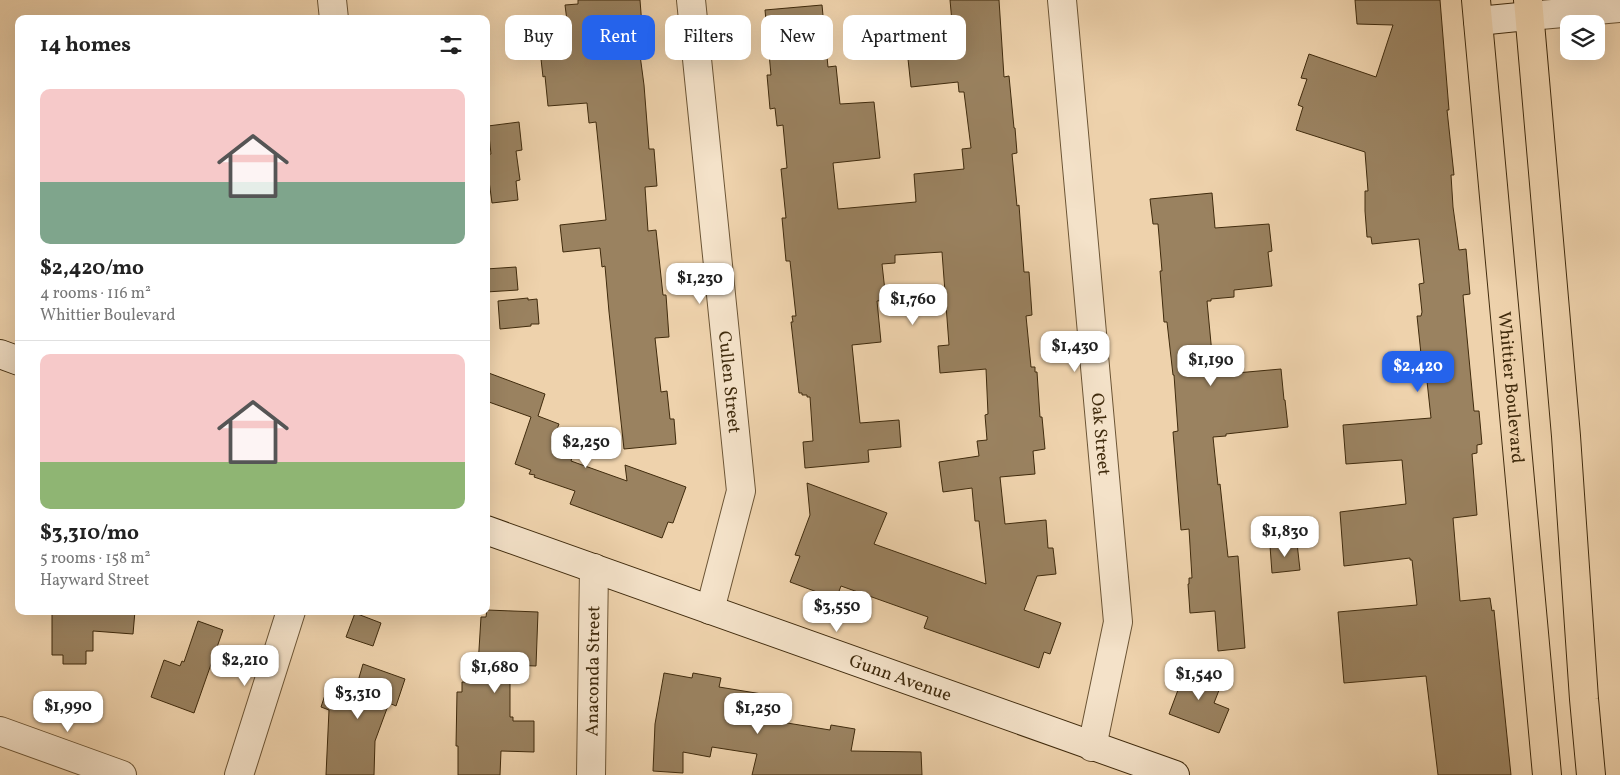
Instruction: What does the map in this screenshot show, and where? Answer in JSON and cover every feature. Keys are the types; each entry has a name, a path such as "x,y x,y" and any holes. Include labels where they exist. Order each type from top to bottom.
{"main road":[{"path":"1529,8 1566,436 1591,775"},
{"name":"Whittier Boulevard","path":"1477,10 1546,775"}],"street":[{"path":"332,0 334,15"},
{"name":"Cullen Street","path":"691,0 741,491 710,610"},
{"name":"Oak Street","path":"1062,0 1118,622 1092,747"},
{"path":"1477,10 1620,8"},
{"path":"0,354 15,360"},
{"name":"Gunn Avenue","path":"490,531 1175,775"},
{"name":"Anaconda Street","path":"591,775 594,568"},
{"path":"239,775 290,615"},
{"path":"0,732 122,775"}],"building":[{"path":"578,0 640,0 641,15 582,15 582,60 641,60 649,149 654,149 657,186 645,187 648,231 656,230 663,295 666,295 669,337 655,338 661,392 667,391 670,419 674,419 676,444 624,449 605,266 602,267 600,248 563,252 560,225 606,220 596,122 589,123 587,103 548,106 545,76 543,77 541,60 572,60 572,15 566,15 565,5 578,4"},
{"path":"950,0 999,0 1004,77 1009,76 1015,128 1017,153 1012,154 1017,206 1019,205 1024,272 1029,272 1032,315 1026,316 1031,367 1035,367 1035,372 1037,372 1040,417 1042,417 1045,449 1033,451 1035,474 1000,477 1005,524 1046,520 1048,548 1053,548 1056,574 1037,576 1024,610 1061,623 1050,654 1044,652 1039,668 924,628 928,617 841,586 836,599 790,582 800,556 795,555 810,515 807,483 887,513 874,544 986,584 979,521 975,521 972,488 943,492 939,462 979,456 977,441 987,440 985,415 988,414 986,369 940,373 938,346 949,345 942,252 895,255 895,263 882,264 886,300 877,301 881,342 852,345 860,423 899,420 901,447 868,450 869,462 805,468 803,442 813,441 810,397 799,393 791,322 793,322 792,316 796,316 790,261 786,261 782,218 786,218 781,169 787,168 783,125 777,126 775,108 770,109 767,75 771,75 770,60 827,60 828,67 836,66 840,104 874,102 880,158 833,163 838,209 916,202 914,174 964,169 962,149 971,148 964,92 959,92 958,82 911,87 908,60 966,60 966,15 951,15"},
{"path":"1355,0 1440,0 1449,110 1447,110 1454,175 1451,175 1453,207 1459,250 1466,249 1470,294 1463,295 1474,411 1479,411 1482,444 1477,445 1477,453 1472,454 1477,515 1453,518 1460,601 1490,598 1492,611 1494,610 1511,775 1438,775 1426,676 1344,683 1338,612 1417,605 1412,560 1410,558 1344,566 1340,512 1406,504 1402,460 1346,464 1343,425 1431,418 1426,372 1423,373 1417,316 1421,316 1422,312 1419,284 1424,283 1419,239 1372,244 1371,237 1367,237 1365,211 1365,191 1368,191 1365,152 1296,130 1303,107 1298,105 1307,79 1301,78 1309,54 1376,77 1393,25 1357,24"},
{"path":"822,5 823,15 765,15 765,10"},
{"path":"519,122 522,150 516,151 520,180 516,181 518,200 492,203 490,188 490,126"},
{"path":"1212,193 1215,228 1269,224 1272,251 1268,252 1272,286 1234,290 1234,297 1207,301 1214,375 1281,369 1288,427 1213,437 1228,557 1238,556 1245,648 1218,651 1215,611 1190,613 1188,584 1189,578 1192,578 1189,529 1181,530 1173,432 1178,431 1174,375 1167,322 1164,322 1158,224 1153,224 1150,199"},
{"path":"516,267 518,290 490,292 490,269"},
{"path":"528,298 528,300 537,299 539,324 500,329 498,301"},
{"path":"490,373 545,394 538,416 559,424 552,442 574,451 571,461 627,481 625,465 686,487 673,523 668,522 662,538 570,504 575,491 534,477 535,475 529,474 531,470 515,464 531,417 490,402"},
{"path":"1297,543 1300,570 1272,573 1270,546"},
{"path":"490,610 538,612 536,666 510,665 510,717 513,717 513,721 534,721 534,752 501,751 500,775 458,775 458,746 456,746 457,692 462,692 462,682 477,682 481,617 486,617 486,615 490,615"},
{"path":"52,615 135,615 133,634 93,631 93,651 86,651 86,664 63,664 63,655 52,655"},
{"path":"354,615 360,615 381,623 373,646 346,637"},
{"path":"198,621 223,630 194,713 151,697 164,660 180,666 182,661 184,662"},
{"path":"363,664 405,679 396,706 389,703 375,741 374,775 326,775 329,710 321,707 330,680 356,688"},
{"path":"1187,666 1223,680 1214,703 1229,709 1219,733 1169,714"},
{"path":"664,673 692,678 693,673 721,678 719,687 762,694 761,699 778,702 775,721 830,730 831,725 855,729 851,751 921,752 922,775 752,775 757,754 712,747 710,757 683,752 683,773 653,771 655,724"}]}
